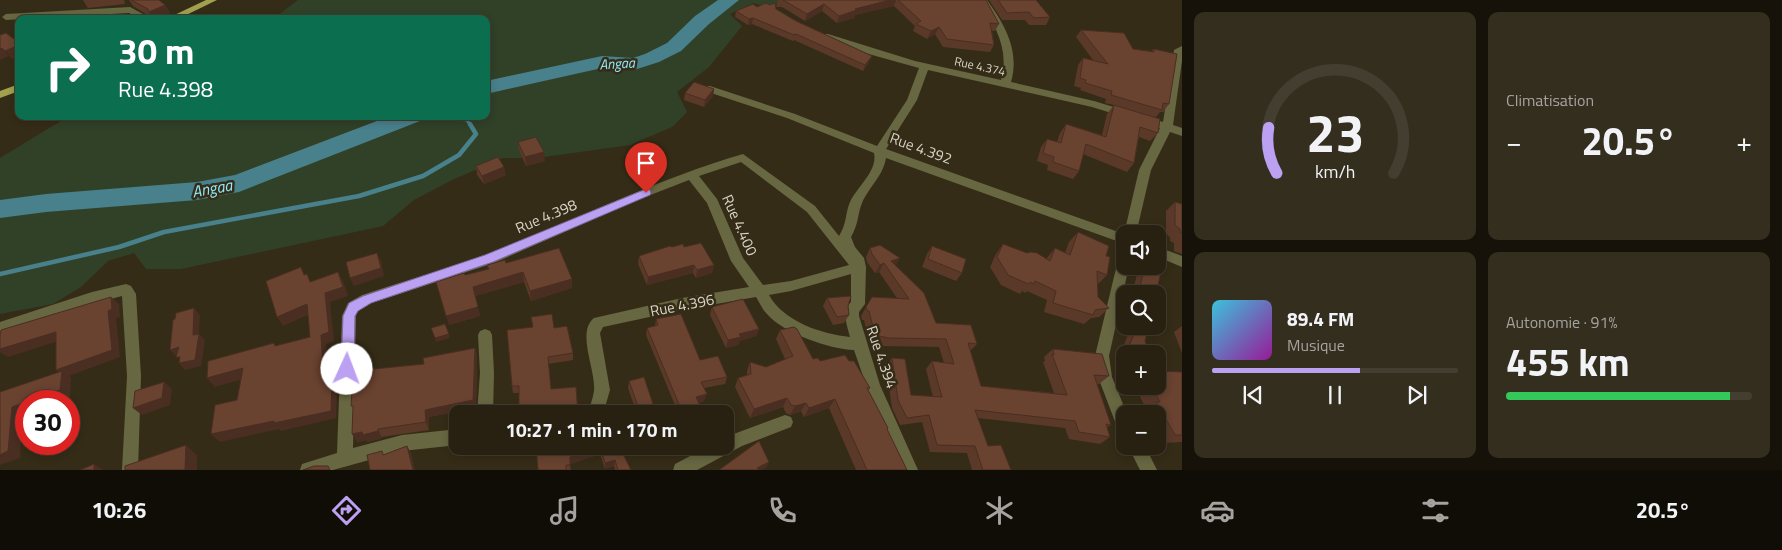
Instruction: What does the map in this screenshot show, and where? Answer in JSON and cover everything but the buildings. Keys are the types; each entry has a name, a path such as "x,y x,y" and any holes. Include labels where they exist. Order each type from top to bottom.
{"main road":[{"path":"179,15 213,0"},
{"path":"0,95 15,88"}],"street":[{"path":"983,0 999,25 1008,53 1010,68 1005,84"},
{"path":"41,15 130,10 140,15"},
{"path":"6,17 15,16"},
{"name":"Rue 4.374","path":"815,32 884,56 924,67 1124,112 1182,132"},
{"path":"1132,225 1145,170 1167,126 1178,55 1179,50 1182,49"},
{"name":"Rue 4.394","path":"910,470 896,443 858,344 851,315 852,310 858,304 858,258 849,250 845,237 852,224 856,203 870,183 881,159 879,151 912,100 924,67"},
{"name":"Rue 4.392","path":"706,88 791,116 879,151 1116,236"},
{"name":"Rue 4.398","path":"345,458 349,316 353,307 367,299 489,259 557,228 691,176 743,158 811,208 824,227 859,267"},
{"name":"Rue 4.400","path":"691,176 698,181 710,198 743,272 760,292 772,311 788,324 845,344 858,344"},
{"path":"1166,255 1182,262"},
{"name":"Rue 4.396","path":"597,405 602,390 593,333 594,326 599,322 682,304 791,286 859,267"},
{"path":"1116,405 1105,376 1102,356 1121,275"},
{"path":"0,328 92,298 126,290 129,294 134,376 130,470"},
{"path":"485,336 487,373 485,405"},
{"path":"682,470 737,440 785,422"},
{"path":"308,470 402,443 449,438"},
{"path":"1141,455 1149,470"}],"green space":[{"path":"298,0 786,0 768,7 753,3 730,14 742,26 709,67 677,92 687,112 672,127 630,145 537,158 503,158 452,180 414,200 383,226 181,269 146,269 134,253 108,261 81,287 53,304 0,314 0,158 62,120 490,120 490,15 278,15"}],"waterway":[{"name":"Angaa","path":"490,87 602,62 634,64 652,58 674,47 702,20 730,0"},
{"name":"Angaa","path":"0,209 46,203 197,191 239,183 402,120"},
{"path":"467,120 470,125"},
{"path":"0,274 119,247 164,232 359,196 423,176 459,155 476,134 470,124"}],"route":[{"path":"347,369 349,316 353,307 367,299 489,259 548,232 646,193"}]}
